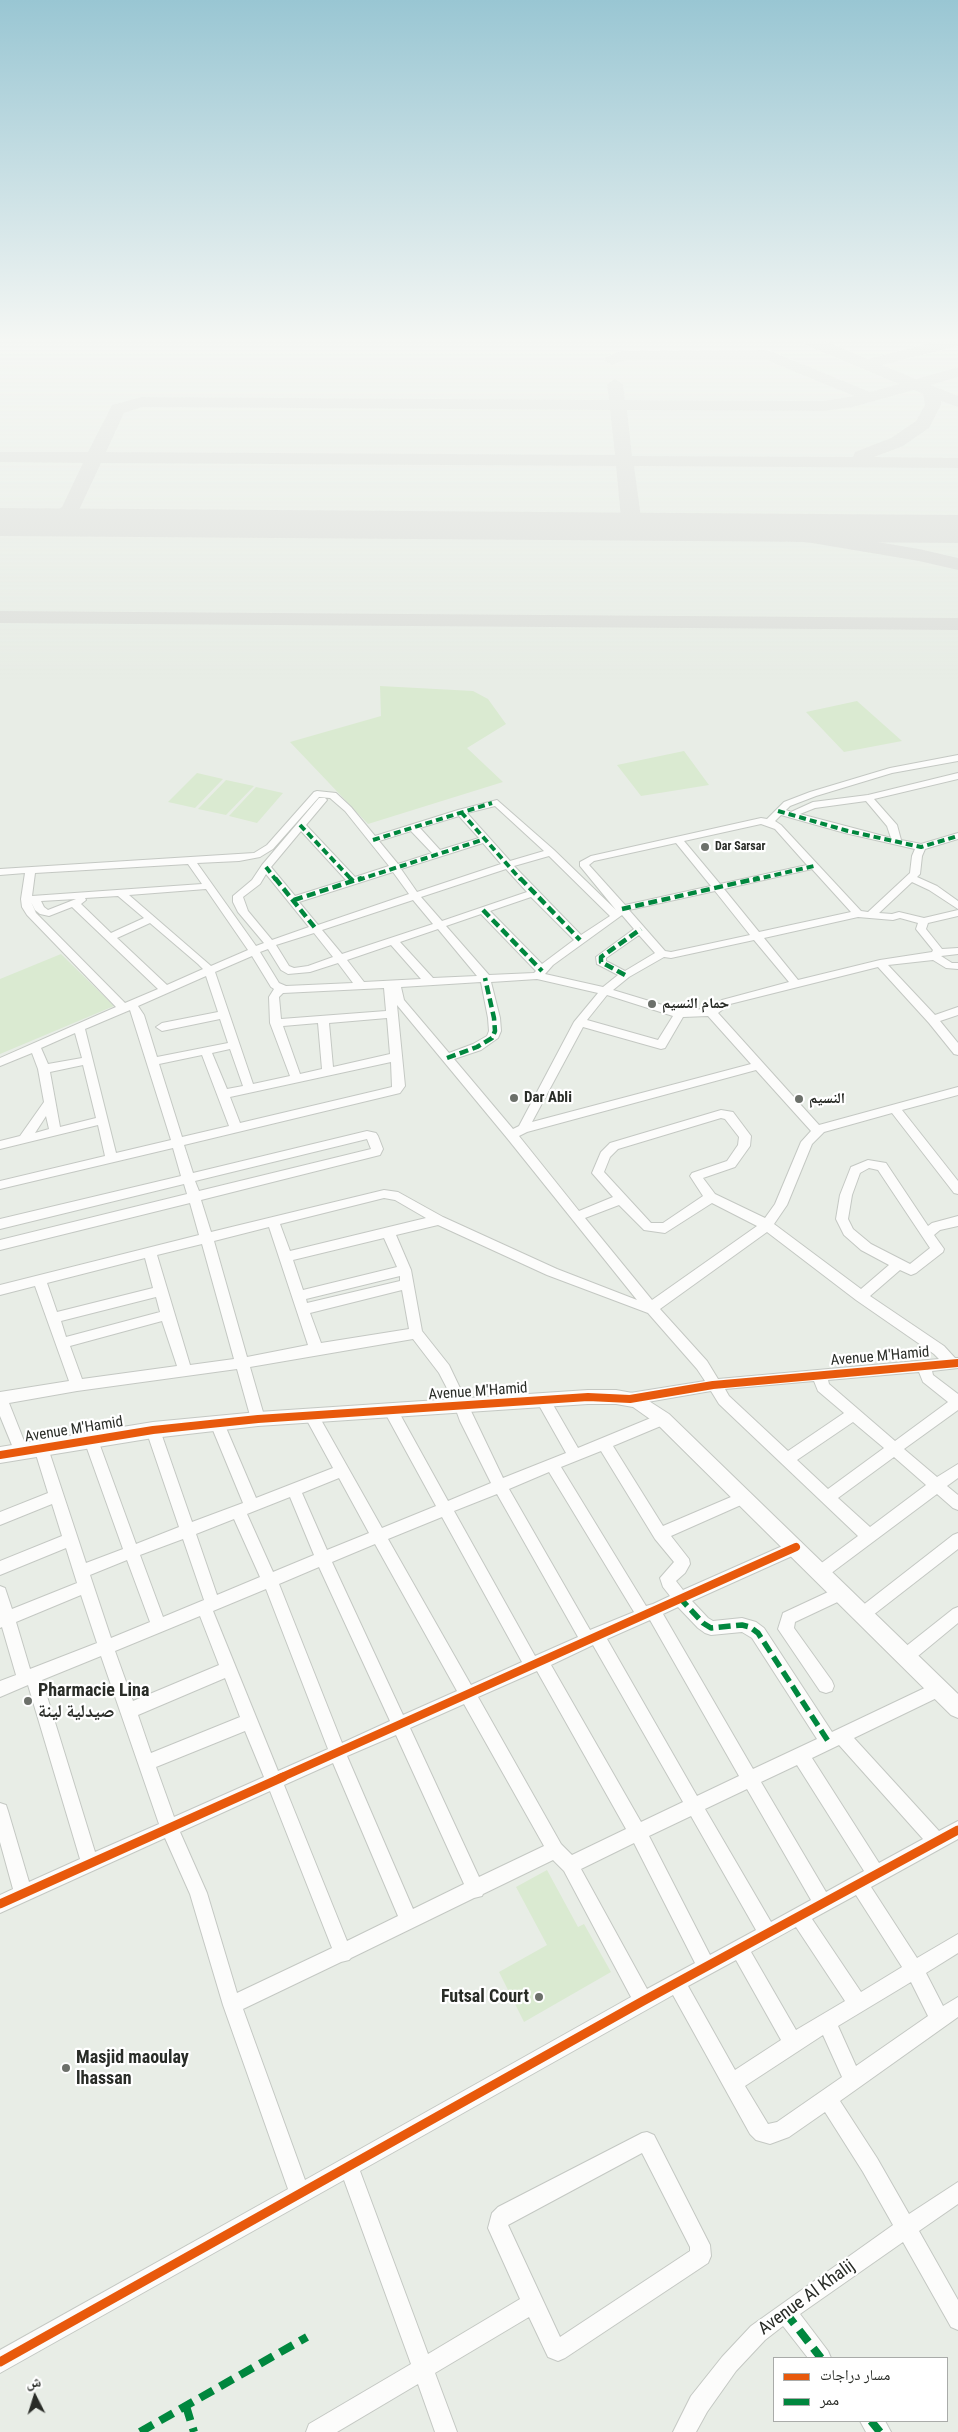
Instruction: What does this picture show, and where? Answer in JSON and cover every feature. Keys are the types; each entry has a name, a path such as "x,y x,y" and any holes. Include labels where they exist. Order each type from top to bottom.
{"street":[{"path":"769,822 787,804 842,785 890,771 958,758"},
{"path":"791,815 813,805 868,798 958,776"},
{"path":"0,872 257,855 270,847 317,794 333,796 348,809 395,867 415,896 485,978 494,1018 495,1031 492,1038 477,1047 447,1058"},
{"path":"333,796 319,803 266,867 256,882 238,896 238,902 270,944 285,968 292,972 299,973 533,893"},
{"path":"868,798 892,825 897,841"},
{"path":"373,840 492,803 500,804 619,912 641,929 662,954"},
{"path":"778,811 848,831 921,847 958,836"},
{"path":"461,812 533,893 580,940"},
{"path":"619,912 584,868 583,863 591,859 761,822 769,822 778,827 858,914"},
{"path":"300,825 353,881"},
{"path":"413,827 438,854"},
{"path":"294,900 485,838"},
{"path":"679,841 796,984"},
{"path":"871,915 915,874 917,856 921,847"},
{"path":"0,1062 254,950 507,865 552,852"},
{"path":"190,860 254,950 275,985 280,989 359,987 539,973 679,1014 711,1012 726,1002 880,963 958,951"},
{"path":"539,973 619,912 814,866"},
{"path":"266,867 358,981 359,987"},
{"path":"31,870 30,899 27,907 32,915 138,1015 189,1178 258,1419"},
{"path":"911,878 933,888 958,906"},
{"path":"30,899 210,886"},
{"path":"120,892 202,962 208,970 222,1015 249,1088"},
{"path":"30,899 38,908 49,913 95,894"},
{"path":"74,903 165,989"},
{"path":"483,910 539,973"},
{"path":"523,1128 580,1022 605,992 625,975 662,954 678,955 858,914 894,917 899,915 924,921 958,913"},
{"path":"110,937 150,919"},
{"path":"924,921 920,929 936,954 950,966 958,966"},
{"path":"625,975 602,962 600,957 641,929"},
{"path":"393,941 428,981"},
{"path":"880,963 933,1020 958,1051"},
{"path":"392,984 398,1001 511,1135 651,1308 702,1365 724,1400 869,1536"},
{"path":"0,1184 111,1156 396,1090 399,1086 392,984"},
{"path":"280,989 274,997 276,1023 296,1078"},
{"path":"933,1020 958,1011"},
{"path":"711,1012 757,1066 818,1132"},
{"path":"276,1023 323,1021 393,1014"},
{"path":"580,1022 661,1045 679,1014"},
{"path":"162,1027 222,1015"},
{"path":"323,1021 328,1071"},
{"path":"80,1027 111,1156"},
{"path":"152,1062 234,1045"},
{"path":"35,1047 44,1069 55,1132"},
{"path":"206,1051 236,1128"},
{"path":"223,1094 396,1057"},
{"path":"44,1069 88,1060"},
{"path":"511,1135 523,1128 757,1066"},
{"path":"0,1290 384,1194 398,1196 439,1220 552,1272 644,1308 651,1308 767,1225 781,1206 807,1142 818,1132 828,1126 958,1091"},
{"path":"24,1139 49,1104"},
{"path":"894,1108 958,1190"},
{"path":"711,1196 665,1228 648,1227 598,1173 605,1155 614,1146 722,1114 729,1115 745,1136 744,1146 731,1164 696,1176 703,1189 711,1196 767,1225 955,1363"},
{"path":"0,1145 103,1120"},
{"path":"0,1224 367,1135 372,1136 377,1149 376,1152 0,1245"},
{"path":"868,1164 882,1166 938,1249 911,1270 899,1264 866,1247 848,1232 842,1219 846,1195 855,1170 868,1164"},
{"path":"576,1217 621,1199"},
{"path":"285,1257 439,1220"},
{"path":"273,1221 316,1348"},
{"path":"927,1234 936,1226 958,1221"},
{"path":"388,1232 405,1270 416,1333 444,1369 467,1421 500,1486 694,1806 767,1933"},
{"path":"150,1252 167,1315 185,1370"},
{"path":"862,1296 899,1264"},
{"path":"301,1303 405,1270"},
{"path":"39,1280 77,1386"},
{"path":"301,1303 408,1284"},
{"path":"53,1318 161,1291"},
{"path":"62,1343 167,1315"},
{"path":"21,1451 0,1399 185,1370 243,1363 316,1348 416,1333"},
{"name":"Avenue M'Hamid","path":"0,1455 153,1430 258,1419 462,1407 588,1397 630,1399 713,1385 955,1363"},
{"path":"828,1498 958,1402 928,1378 923,1366"},
{"path":"819,1374 823,1387 958,1504"},
{"path":"570,1865 835,1738 952,1699 664,1419 645,1405 630,1399"},
{"path":"542,1400 575,1456"},
{"path":"391,1411 444,1508 638,1833 706,1966"},
{"path":"787,1459 854,1414"},
{"path":"311,1415 555,1850 570,1865 643,2001"},
{"path":"0,1689 159,1626 664,1419"},
{"path":"217,1424 245,1508 260,1563 270,1580 337,1752 409,1922"},
{"path":"153,1430 189,1530 208,1605 229,1669 343,1954"},
{"path":"91,1440 159,1626"},
{"path":"604,1444 660,1534 682,1564 668,1578 668,1582 680,1598 702,1623 711,1628 742,1625 750,1627 758,1633 835,1738 937,1842"},
{"path":"41,1448 106,1647 169,1827 201,1901 232,2005 300,2195"},
{"path":"552,1465 648,1612 822,1903"},
{"path":"821,1572 958,1470"},
{"path":"4,1619 132,1553 342,1471"},
{"path":"294,1490 323,1559 476,1890"},
{"path":"0,1519 57,1496"},
{"path":"660,1534 746,1497"},
{"path":"0,1568 71,1539"},
{"path":"863,1614 958,1540"},
{"path":"0,1904 796,1547"},
{"path":"0,1593 4,1619 29,1677 90,1863"},
{"path":"826,1686 786,1629 788,1618 841,1593"},
{"path":"906,1656 958,1614"},
{"path":"129,1711 229,1669"},
{"path":"147,1763 250,1721"},
{"path":"800,1755 876,1874"},
{"path":"0,1811 23,1893"},
{"path":"0,2362 300,2195 348,2165 706,1966 958,1830"},
{"path":"232,2005 343,1954 555,1850"},
{"path":"858,1883 914,1969 939,2018"},
{"path":"799,1916 858,2004"},
{"path":"733,2083 793,2043 958,1943"},
{"path":"739,1948 793,2043"},
{"path":"676,1983 757,2127 763,2132 770,2134 782,2130 852,2078 958,2006"},
{"path":"827,2022 852,2078"},
{"path":"827,2098 870,2165 958,2320"},
{"path":"647,2142 700,2245 701,2256 558,2351 552,2346 534,2302 498,2228 499,2220 505,2214 647,2142"},
{"path":"348,2165 421,2369 446,2432"},
{"name":"Avenue Al Khalij","path":"684,2432 699,2404 729,2364 758,2333 905,2227 958,2192"},
{"path":"317,2432 534,2302"},
{"path":"785,2312 820,2357"},
{"path":"872,2422 880,2432"}],"green space":[{"path":"380,686 473,691 488,699 506,724 467,748 503,782 368,824 290,742 381,716"},
{"path":"857,701 902,741 844,752 806,712"},
{"path":"684,751 709,785 641,796 617,765"},
{"path":"197,773 223,779 195,808 168,802"},
{"path":"226,780 254,786 226,815 198,809"},
{"path":"256,787 283,793 257,823 229,816"},
{"path":"61,954 114,1006 0,1054 0,979"},
{"name":"Futsal Court","path":"547,1870 578,1927 584,1924 611,1972 524,2022 499,1972 547,1945 516,1887"}],"taxiway":[{"path":"94,458 96,453"},
{"path":"623,453 624,461"},
{"path":"861,456 867,453"},
{"path":"0,457 94,458"},
{"path":"70,510 94,458"},
{"path":"94,458 624,461"},
{"path":"624,461 958,463"},
{"path":"624,461 631,518"},
{"path":"33,523 57,518 70,510"},
{"path":"70,510 76,519 93,523"},
{"path":"708,528 812,537 919,555 958,564"},
{"path":"0,617 958,624"}],"runway":[{"path":"0,522 958,529"}],"marked path":[{"path":"373,840 492,803"},
{"path":"778,811 848,831 921,847 958,836"},
{"path":"461,812 533,893 580,940"},
{"path":"300,825 353,881"},
{"path":"294,900 485,839"},
{"path":"622,909 814,866"},
{"path":"266,867 316,929"},
{"path":"483,910 542,971"},
{"path":"625,975 601,962 601,957 641,929"},
{"path":"447,1058 477,1047 492,1038 495,1031 494,1018 485,978"},
{"path":"679,1597 703,1623 711,1628 742,1625 750,1627 758,1633 828,1741"},
{"path":"785,2312 820,2357"},
{"path":"140,2432 307,2337"},
{"path":"186,2406 194,2432"},
{"path":"872,2422 880,2432"}],"cycle path":[{"path":"0,1455 153,1430 258,1419 588,1397 630,1399 713,1385 958,1363"},
{"path":"0,1904 796,1547"},
{"path":"0,2362 643,2001 958,1830"}],"place":[{"name":"Dar Sarsar","path":"705,847"},
{"name":"حمام النسيم","path":"652,1004"},
{"name":"Dar Abli","path":"514,1098"},
{"name":"النسيم","path":"799,1099"},
{"name":"Pharmacie Lina صيدلية لينة","path":"28,1701"},
{"name":"Futsal Court","path":"539,1997"},
{"name":"Masjid maoulay lhassan","path":"66,2068"}]}
